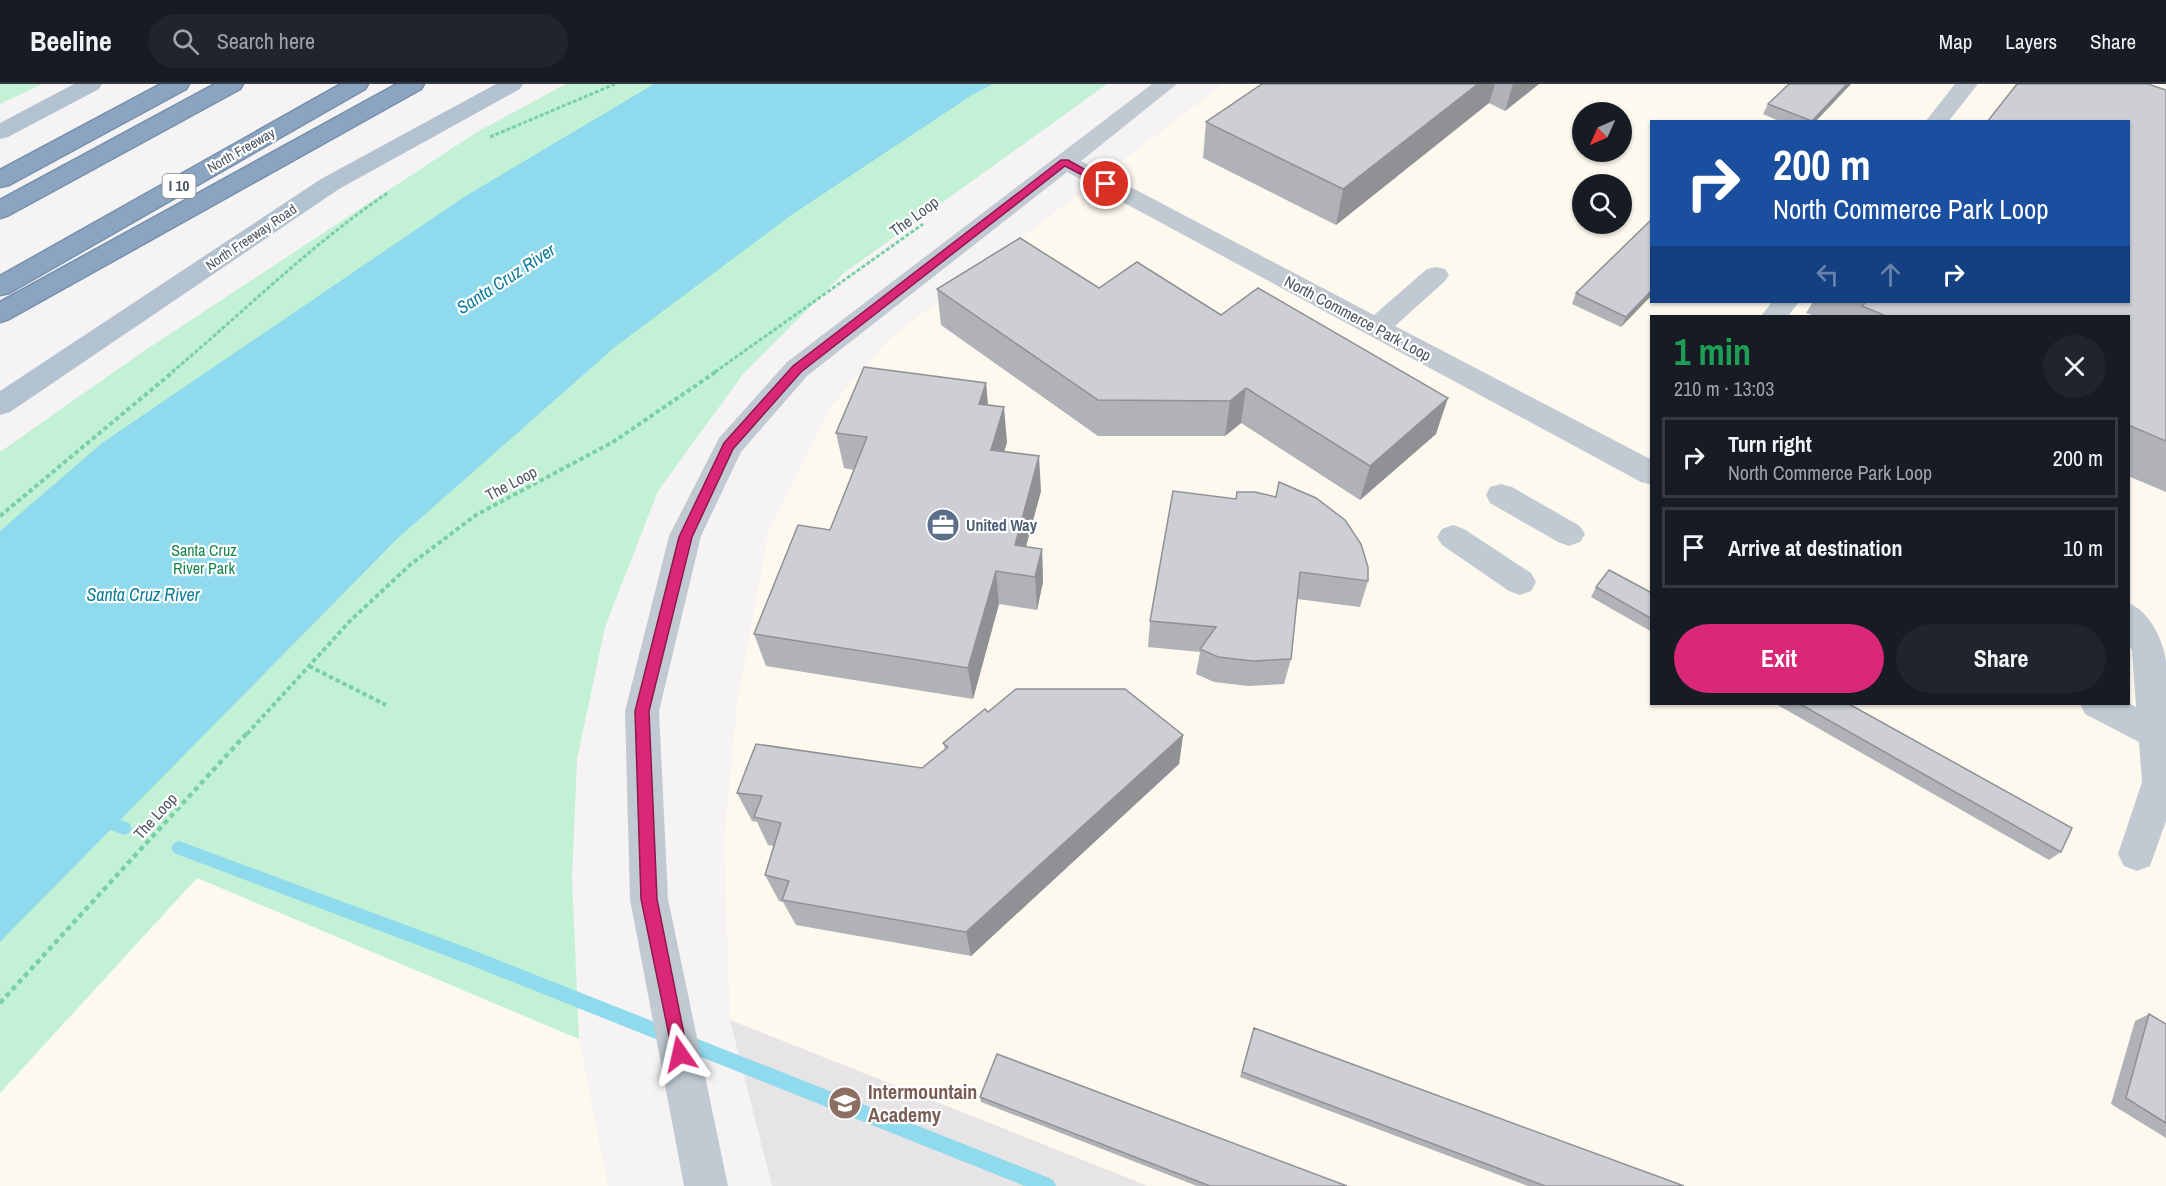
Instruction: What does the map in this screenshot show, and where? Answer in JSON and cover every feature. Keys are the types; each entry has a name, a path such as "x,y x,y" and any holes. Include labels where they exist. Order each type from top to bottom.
{"highway":[{"path":"0,180 178,84"},
{"path":"0,210 232,84"},
{"name":"North Freeway","path":"0,287 357,84"},
{"path":"0,313 413,84"}],"main road":[{"path":"0,132 91,84"},
{"name":"North Freeway Road","path":"0,405 330,184 512,84"}],"street":[{"path":"706,1186 649,899 642,711 686,537 729,446 797,369 1167,84"},
{"path":"1938,120 1967,84"},
{"name":"North Commerce Park Loop","path":"1065,162 1376,328 1650,470"},
{"path":"1376,328 1436,275"},
{"path":"1775,315 1785,303"},
{"path":"1501,495 1569,534"},
{"path":"1453,537 1520,582"},
{"path":"2130,619 2148,648 2161,737 2160,782 2138,854"},
{"path":"2099,705 2161,737"}],"path":[{"path":"488,138 615,84"},
{"path":"0,516 201,348 296,262 353,216 396,188"},
{"name":"The Loop","path":"0,1003 350,621 411,564 476,515 613,441 726,365 927,221"},
{"path":"309,666 386,705"}],"shaded area":[{"path":"1223,84 2166,84 2166,1186 1148,1186 730,1020 724,844 737,703 769,529 832,405 888,340"},
{"path":"197,877 579,1039 608,1186 0,1186 0,1093"},
{"name":"Intermountain Academy","path":"730,1020 1148,1186 772,1186"}],"green space":[{"path":"0,84 42,84 0,104"},
{"name":"Santa Cruz River Park","path":"566,84 1107,84 844,273 743,374 658,491 605,627 577,759 572,878 579,1039 197,878 0,1093 0,452 141,353 477,132"}],"water":[{"name":"Santa Cruz River","path":"654,84 993,84 972,95 790,216 615,347 397,539 0,942 0,531 102,443 464,197"}],"building":[{"path":"1262,84 1478,84 1343,189 1206,122"},
{"path":"1789,84 1847,84 1813,120 1768,104"},
{"path":"2017,84 2148,84 2166,90 2166,441 2130,426 2130,315 1884,315 1862,306 1865,303 2130,303 2130,120 1989,120"},
{"path":"1650,221 1650,292 1626,317 1576,293"},
{"path":"1020,238 1099,288 1137,262 1221,315 1258,288 1448,398 1370,466 1246,388 1230,401 1098,400 937,289"},
{"name":"United Way","path":"864,367 986,383 979,404 1004,407 991,450 1039,456 1015,545 1042,549 1035,577 996,571 968,668 754,634 798,525 830,530 867,437 836,433"},
{"path":"1279,482 1316,498 1345,520 1361,544 1368,567 1368,581 1300,572 1291,659 1253,661 1218,657 1200,649 1216,627 1150,621 1173,491 1236,499 1237,492 1255,492 1276,497"},
{"path":"1609,570 1650,592 1650,618 1596,587"},
{"path":"1016,689 1125,689 1183,735 966,932 782,900 789,881 765,875 781,823 754,817 762,796 737,793 756,744 922,768 948,747 943,743 985,709 988,712"},
{"path":"1802,705 1851,705 2072,828 2061,852"},
{"path":"2149,1014 2166,1024 2166,1123 2126,1098"},
{"path":"1254,1028 1684,1186 1545,1186 1242,1072"},
{"path":"997,1054 1347,1186 1210,1186 980,1097"}],"waterway":[{"path":"100,819 124,828"},
{"path":"179,848 465,955 1047,1186"}],"place":[{"name":"United Way","path":"943,525"},
{"name":"Intermountain Academy","path":"845,1103"}],"route":[{"path":"680,1054 649,899 642,711 686,537 729,446 797,369 1065,162 1106,184"}]}
